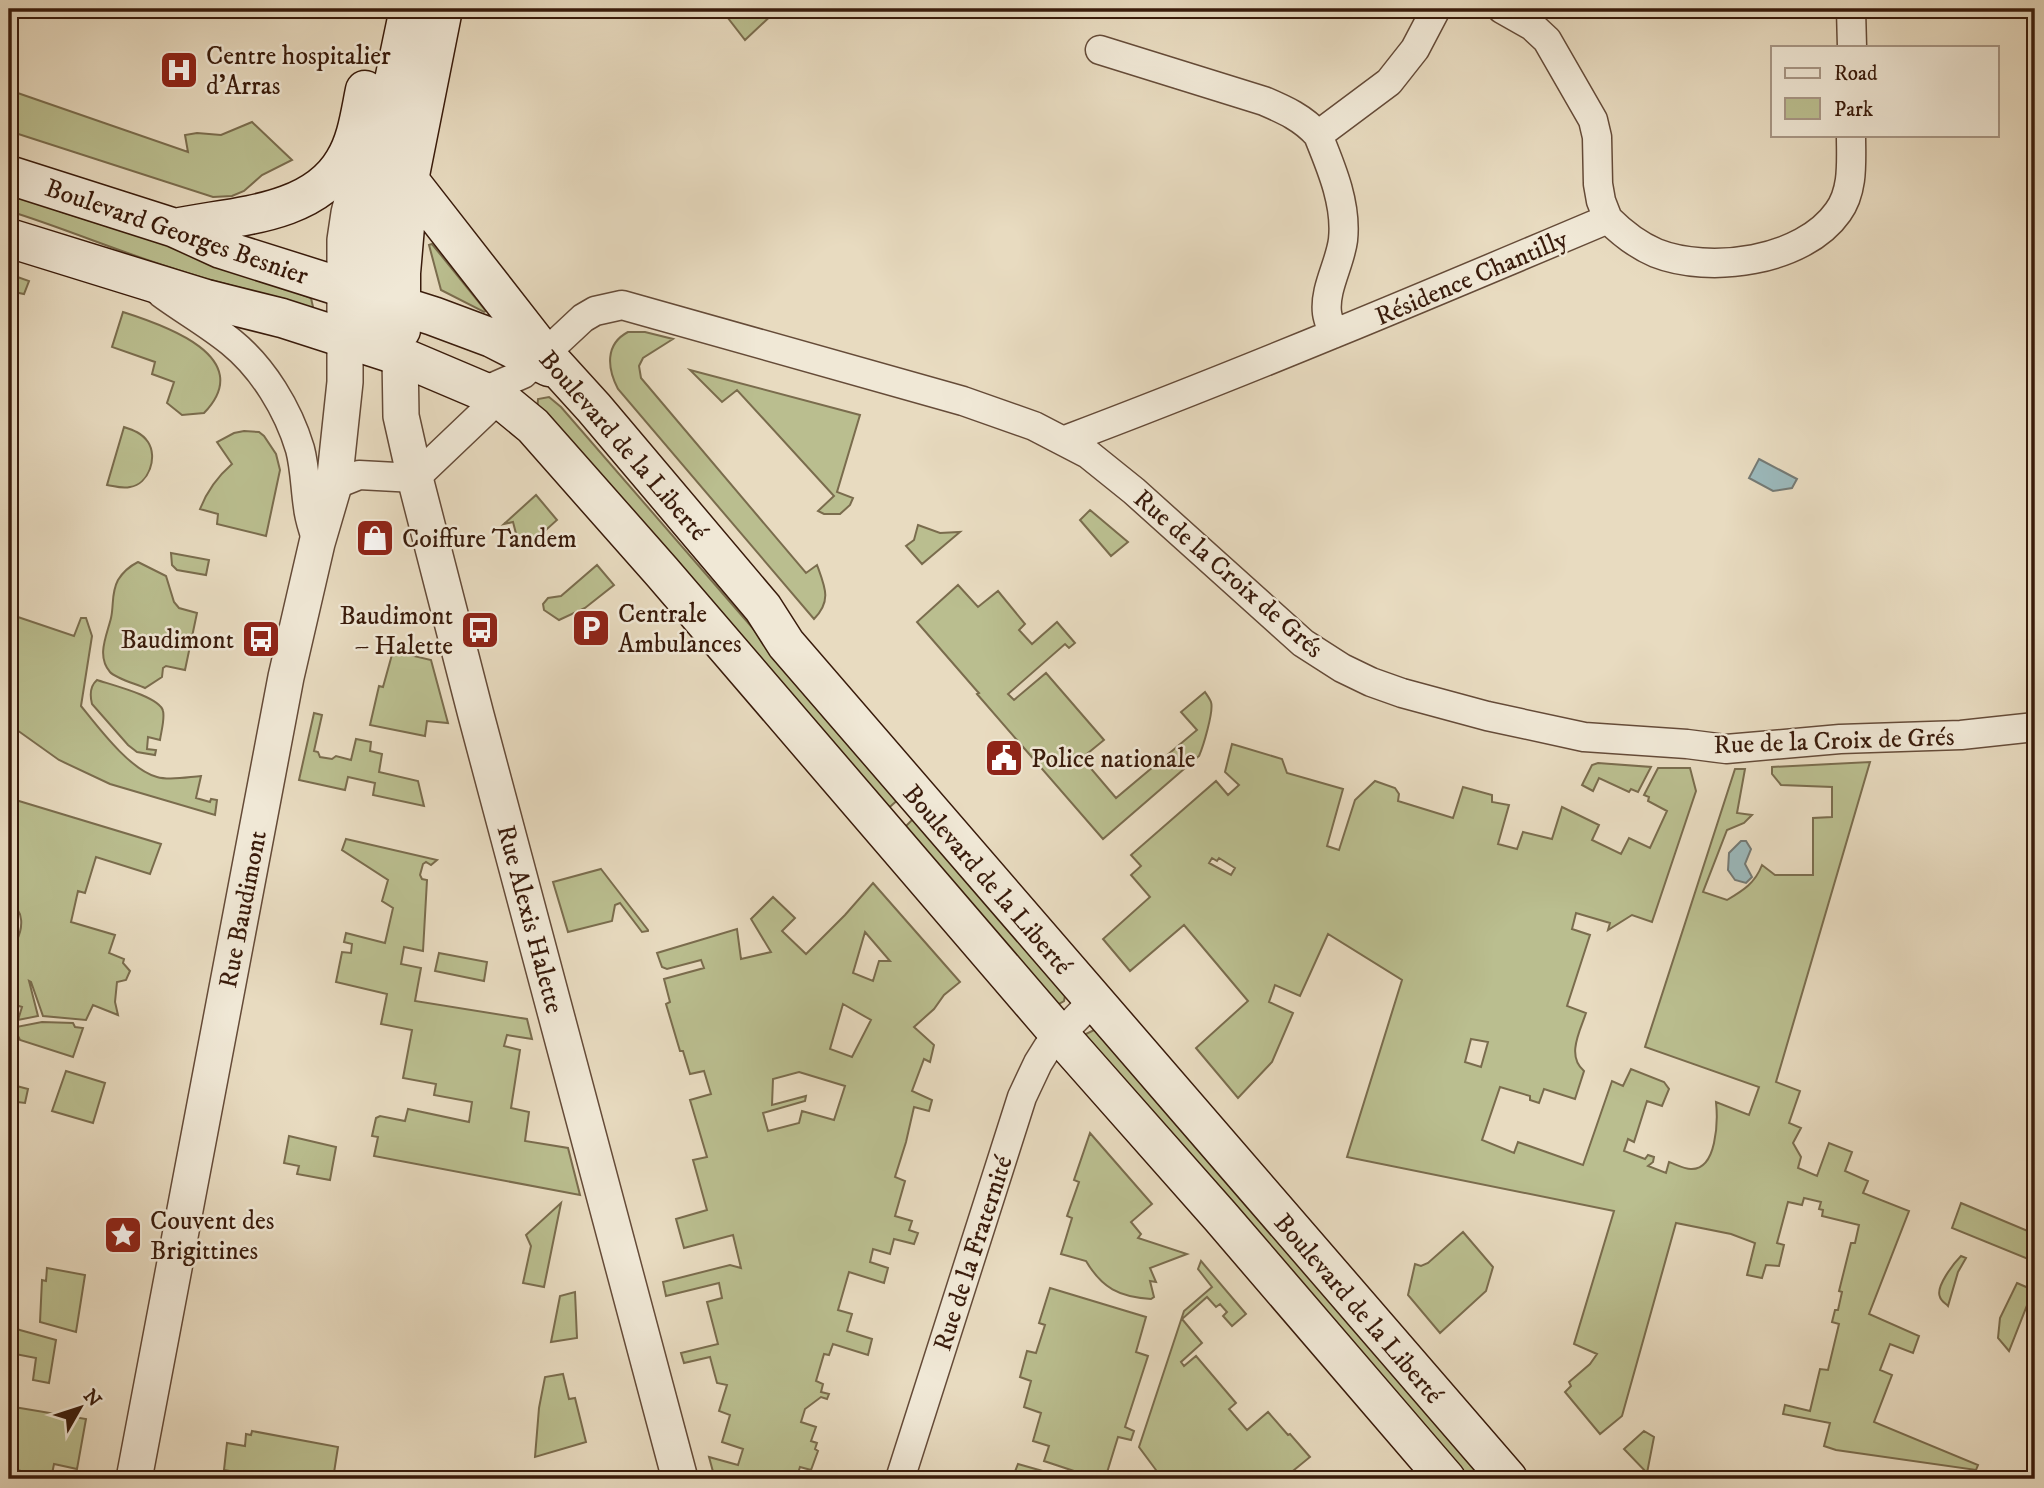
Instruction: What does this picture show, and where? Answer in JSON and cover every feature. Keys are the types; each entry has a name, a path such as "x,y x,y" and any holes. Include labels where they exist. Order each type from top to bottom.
{"main road":[{"path":"175,228 275,210 309,196 331,179 346,160 355,138 383,9"},
{"path":"400,356 401,273 391,178 409,9"},
{"path":"400,356 391,347 356,291 443,9"},
{"name":"Boulevard Georges Besnier","path":"9,175 175,228 221,249 401,306 492,338 548,363"},
{"name":"Boulevard de la Liberté","path":"391,178 446,227 548,363 589,402 763,608 786,644 1508,1479"},
{"name":"Boulevard Georges Besnier","path":"9,238 400,356"},
{"name":"Boulevard de la Liberté","path":"400,356 492,395 533,426 1446,1479"}],"street":[{"path":"1318,135 1389,82 1415,49 1436,9"},
{"path":"1502,9 1532,26 1547,40 1592,120 1597,137 1598,184 1608,219 1636,243 1657,253 1700,263 1743,261 1769,255 1809,239 1838,213 1846,198 1851,181 1851,136"},
{"path":"1851,9 1852,46"},
{"path":"1100,50 1264,101 1308,123 1318,135 1342,207 1341,247 1326,304 1333,334"},
{"name":"Résidence Chantilly","path":"1065,440 1166,402 1608,219"},
{"path":"138,278 230,341 246,355 270,385 300,448 308,509 317,543"},
{"name":"Rue Baudimont","path":"134,1479 284,690 317,543 334,485 345,382 345,339 356,291"},
{"name":"Rue de la Croix de Grés","path":"492,395 523,374 548,363 583,317 595,311 622,305 972,404 1065,440 1111,470 1303,643 1342,668 1402,693 1488,716 1584,737 1726,749 2035,727"},
{"name":"Rue Alexis Halette","path":"400,356 401,416 415,478 680,1479"},
{"path":"334,485 359,475 415,478 492,395"},
{"name":"Rue de la Fraternité","path":"900,1479 1022,1097 1038,1063 1059,1034 1094,1000"}],"green space":[{"path":"721,9 778,9 745,40"},
{"path":"9,90 188,152 185,135 221,135 252,122 292,160 262,175 244,191 232,196 213,197 9,131"},
{"path":"9,193 206,257 311,298 313,307 306,309 189,273 9,211"},
{"path":"432,244 486,311 441,290 429,245"},
{"path":"9,274 29,281 24,294 9,291"},
{"path":"123,312 181,335 199,346 213,360 220,375 218,393 204,413 182,415 167,403 174,382 152,374 155,362 112,347"},
{"path":"628,332 645,332 673,339 643,358 639,366 641,378 806,573 817,565 825,600 814,619 618,389 610,357 615,343"},
{"path":"690,370 860,415 837,492 853,498 850,505 840,514 824,514 818,511 834,496 737,390 722,402"},
{"path":"549,397 561,407 900,798 884,812 537,413 538,399"},
{"path":"124,427 146,439 151,448 152,462 142,481 124,488 107,485"},
{"path":"244,431 259,432 264,436 276,454 280,470 266,536 217,524 218,514 200,509 213,485 232,464 217,442"},
{"path":"536,495 557,520 527,547 525,543 519,545 513,522 504,524"},
{"path":"1090,510 1128,542 1111,556 1080,520"},
{"path":"918,525 940,533 960,532 922,564 906,546 914,540"},
{"path":"171,553 209,560 206,575 177,570 172,565"},
{"path":"138,562 166,576 174,602 179,608 197,613 185,670 166,666 163,668 162,677 145,688 110,672 103,652 116,585 124,572"},
{"path":"597,565 614,585 585,608 559,620 544,610 543,604 548,598 561,596"},
{"path":"958,585 978,607 998,591 1025,624 1019,630 1032,644 1057,622 1075,643 1069,648 1065,644 1008,694 1014,700 1046,673 1104,740 1082,758 1116,798 1197,730 1181,712 1205,692 1212,707 1199,756 1103,839 917,622"},
{"path":"9,614 74,636 81,618 86,618 92,636 81,706 115,747 147,773 168,779 201,776 196,798 210,802 211,799 217,800 215,815 110,784 59,760 10,725 9,728"},
{"path":"393,651 431,660 448,723 427,721 425,736 370,725 379,686 383,687"},
{"path":"97,680 134,692 160,706 164,718 160,740 148,737 147,749 156,750 155,755 137,752 128,745 92,704 91,691"},
{"path":"314,713 322,715 314,751 318,752 320,757 332,759 336,756 351,760 356,739 371,742 370,751 382,754 379,772 418,781 424,806 373,795 375,783 348,777 345,790 299,780"},
{"path":"1232,744 1282,759 1287,773 1343,789 1327,846 1339,850 1355,800 1375,781 1395,788 1399,794 1398,801 1453,818 1463,787 1492,795 1492,802 1509,805 1498,844 1517,849 1523,832 1552,839 1562,807 1599,825 1592,840 1621,854 1629,838 1650,848 1667,811 1648,801 1649,797 1644,795 1658,768 1690,768 1696,791 1652,922 1632,915 1608,930 1610,923 1576,913 1572,929 1590,935 1567,1006 1586,1013 1576,1043 1576,1058 1584,1071 1575,1099 1544,1089 1539,1103 1530,1100 1530,1096 1500,1087 1482,1140 1514,1153 1518,1142 1583,1165 1612,1081 1623,1086 1631,1069 1664,1082 1669,1089 1662,1106 1647,1101 1634,1142 1628,1139 1624,1151 1645,1159 1648,1155 1654,1157 1648,1166 1666,1173 1669,1162 1691,1169 1706,1162 1714,1143 1716,1102 1749,1115 1759,1087 1645,1047 1735,769 1745,769 1737,813 1752,815 1744,823 1727,830 1703,892 1727,900 1748,886 1762,865 1775,875 1813,875 1813,818 1832,817 1832,787 1781,785 1772,774 1772,767 1870,762 1776,1082 1800,1091 1789,1123 1801,1128 1793,1143 1801,1157 1798,1168 1817,1176 1829,1143 1852,1152 1845,1171 1868,1181 1863,1193 1909,1211 1869,1314 1919,1336 1913,1353 1890,1344 1880,1370 1892,1375 1874,1422 1978,1465 1976,1470 1836,1450 1824,1446 1830,1423 1783,1414 1785,1405 1810,1411 1820,1369 1828,1370 1839,1324 1832,1322 1835,1310 1838,1310 1842,1292 1839,1291 1851,1243 1855,1243 1859,1225 1822,1216 1823,1210 1819,1209 1821,1202 1804,1198 1802,1205 1788,1202 1777,1243 1784,1245 1779,1266 1766,1265 1762,1278 1747,1275 1755,1243 1731,1234 1676,1223 1622,1416 1600,1434 1565,1392 1571,1386 1569,1382 1590,1364 1597,1354 1574,1344 1614,1211 1347,1157 1402,980 1328,934 1300,996 1275,985 1269,1002 1293,1013 1272,1062 1238,1098 1196,1048 1248,1001 1184,925 1130,971 1103,939 1150,897 1131,875 1141,866 1131,855 1216,781 1228,795 1239,785 1225,772","holes":["1212,858 1217,861 1219,858 1235,868 1231,875 1209,863","1471,1039 1488,1042 1481,1067 1465,1062"]},
{"path":"1598,763 1651,767 1638,792 1631,789 1629,792 1599,778 1593,791 1582,785 1592,765"},
{"path":"9,798 161,844 150,874 96,857 85,893 78,891 71,922 115,935 109,953 124,959 123,963 130,971 126,980 117,982 115,1002 118,1015 93,1005 86,1020 43,1016 29,981 38,1016 18,1020 22,1007 9,1003 8,962 20,931 21,920 18,910 9,904"},
{"path":"916,816 1066,990 1064,1001 1057,1005 901,831"},
{"path":"346,839 437,860 431,865 426,862 423,864 420,875 427,880 423,951 404,947 401,964 421,968 415,1001 527,1019 532,1039 507,1035 504,1046 520,1050 511,1108 529,1112 525,1141 568,1148 580,1195 374,1156 378,1137 372,1136 376,1118 380,1116 405,1121 408,1109 469,1122 472,1102 434,1095 436,1084 403,1078 412,1030 381,1024 387,994 336,982 342,952 351,953 352,944 344,942 346,933 385,943 393,908 382,901 388,880 342,850"},
{"path":"601,869 648,931 642,932 620,903 615,905 612,921 568,932 553,882"},
{"path":"873,883 960,982 914,1027 934,1045 930,1062 924,1059 912,1091 932,1100 929,1111 914,1107 895,1177 905,1181 895,1216 912,1221 909,1230 918,1233 914,1244 894,1239 890,1254 873,1249 870,1262 888,1268 884,1283 849,1272 838,1310 852,1314 847,1331 872,1339 868,1355 833,1344 829,1355 824,1354 816,1381 823,1384 821,1392 829,1394 827,1399 821,1397 805,1409 801,1422 816,1427 811,1441 817,1443 815,1449 818,1451 811,1470 800,1467 796,1479 715,1479 709,1457 738,1465 743,1449 722,1442 730,1415 719,1411 727,1385 717,1383 710,1357 684,1363 681,1353 718,1344 707,1302 722,1298 719,1283 666,1296 663,1282 730,1265 741,1268 733,1235 684,1248 676,1219 707,1210 693,1160 707,1157 690,1100 711,1094 704,1071 690,1074 683,1051 680,1051 666,1004 670,1002 664,979 704,968 701,960 667,969 662,967 657,953 737,929 741,959 771,952 751,919 773,897 795,918 782,931 806,954","holes":["865,932 890,961 879,961 873,981 853,973","843,1004 871,1020 852,1057 830,1049","799,1072 845,1086 834,1120 802,1111 799,1123 768,1131 763,1113 805,1101 806,1096 772,1105 773,1079"]},
{"path":"439,953 487,962 484,981 435,971"},
{"path":"42,1022 73,1023 75,1027 83,1028 73,1057 20,1040 16,1027"},
{"path":"1094,1030 1104,1034 1491,1479 1465,1479 1088,1051 1086,1034"},
{"path":"66,1071 105,1083 93,1123 52,1111"},
{"path":"9,1084 28,1089 25,1103 9,1101"},
{"path":"1090,1133 1152,1204 1131,1222 1141,1234 1138,1238 1187,1254 1150,1268 1156,1282 1150,1281 1154,1297 1151,1299 1130,1296 1112,1289 1098,1278 1086,1261 1061,1254 1072,1218 1067,1216 1079,1182 1074,1180"},
{"path":"289,1136 336,1147 330,1180 297,1174 299,1166 284,1163"},
{"path":"561,1203 544,1287 523,1283 531,1246 526,1235"},
{"path":"1961,1203 2035,1234 2033,1261 1952,1228"},
{"path":"1463,1232 1493,1267 1486,1291 1440,1333 1408,1295 1415,1264 1421,1266 1428,1263"},
{"path":"1961,1256 1966,1258 1958,1272 1948,1306 1941,1298 1940,1287"},
{"path":"1201,1261 1246,1314 1232,1326 1223,1316 1227,1312 1220,1304 1216,1307 1207,1297 1182,1319 1202,1343 1181,1362 1184,1366 1196,1356 1236,1403 1229,1409 1247,1430 1268,1412 1288,1435 1290,1434 1310,1457 1283,1479 1146,1479 1156,1470 1139,1447 1184,1311 1212,1287 1198,1269"},
{"path":"47,1268 85,1275 76,1332 40,1322 42,1280 46,1281"},
{"path":"2017,1283 2033,1290 2009,1351 1998,1338 2000,1318"},
{"path":"1050,1288 1146,1317 1136,1352 1148,1356 1125,1427 1134,1431 1131,1440 1118,1437 1105,1479 1044,1461 1049,1446 1033,1441 1041,1413 1024,1407 1031,1381 1020,1377 1027,1351 1036,1353 1045,1325 1039,1323"},
{"path":"575,1292 577,1338 551,1342 560,1296"},
{"path":"9,1327 56,1340 49,1383 33,1380 36,1358 10,1353 9,1359"},
{"path":"563,1374 569,1399 575,1398 586,1442 535,1457 539,1408 545,1377"},
{"path":"14,1407 86,1419 77,1469 54,1464 51,1479 21,1479 22,1471 9,1469 9,1438"},
{"path":"252,1431 338,1447 333,1479 276,1479 224,1470 227,1443 245,1446 246,1434 251,1435"},
{"path":"1644,1431 1654,1437 1647,1473 1624,1449"},
{"path":"1018,1464 1071,1479 1012,1479"}],"water":[{"path":"1759,459 1797,479 1792,488 1773,491 1749,478"},
{"path":"1741,841 1746,841 1751,849 1745,864 1752,877 1746,883 1735,880 1728,870 1729,853"}],"place":[{"name":"Centre hospitalier d'Arras","path":"179,70"},
{"name":"Coiffure Tandem","path":"375,538"},
{"name":"Centrale Ambulances","path":"591,628"},
{"name":"Baudimont – Halette","path":"480,630"},
{"name":"Baudimont","path":"261,639"},
{"name":"Police nationale","path":"1004,758"},
{"name":"Couvent des Brigittines","path":"123,1235"}]}
